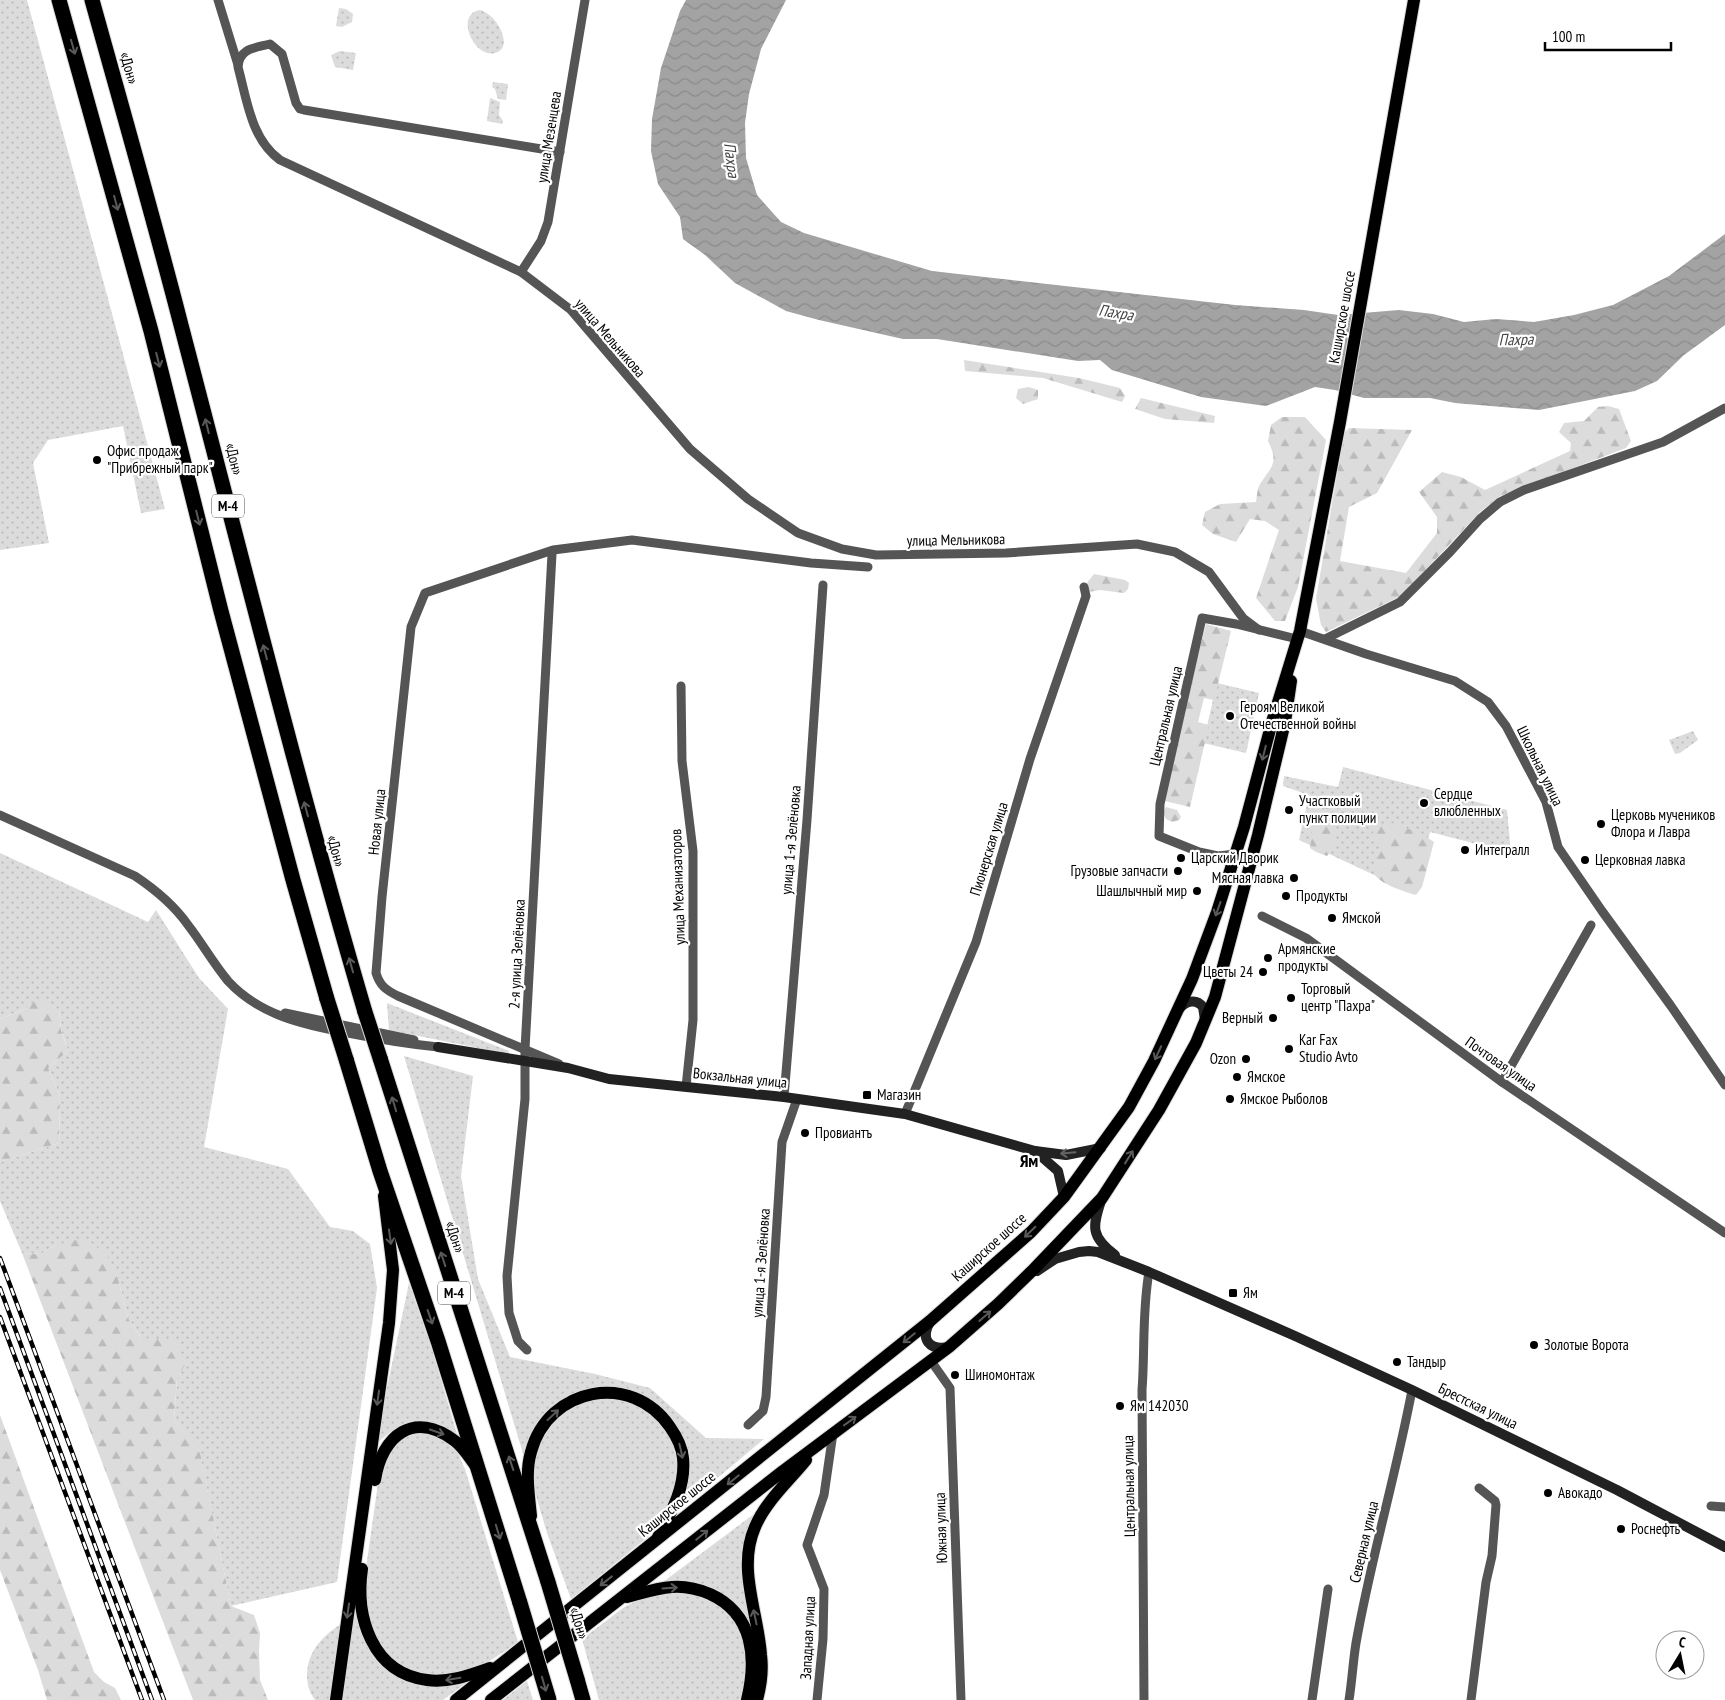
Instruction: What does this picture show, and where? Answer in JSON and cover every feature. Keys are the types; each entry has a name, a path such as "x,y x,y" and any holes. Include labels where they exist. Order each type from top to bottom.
{"highway":[{"name":"М-4","path":"59,0 151,331 221,611 327,999 380,1171 438,1340 549,1700"},
{"name":"«Дон»","path":"92,0 181,324 289,746 324,873 413,1166 531,1526 582,1692"}],"main road":[{"name":"Каширское шоссе","path":"491,1700 821,1442 949,1347 1020,1283 1102,1198 1159,1110 1196,1043 1222,974 1285,722 1298,635 1340,422 1414,0"},
{"name":"Каширское шоссе","path":"456,1700 930,1321 1031,1232 1064,1197 1129,1107 1154,1061 1196,971 1236,854 1298,635"},
{"path":"1179,1009 1188,1002 1201,1004 1205,1023"},
{"name":"Вокзальная улица","path":"438,1047 568,1068 609,1079 784,1097 905,1114 1036,1152 1066,1155 1101,1148"},
{"name":"Вокзальная улица","path":"1036,1152 1058,1171 1064,1197"},
{"path":"336,1700 389,1323 393,1270 392,1252 380,1171"},
{"name":"Брестская улица","path":"1102,1198 1094,1225 1097,1236 1105,1247 1130,1264"},
{"name":"Брестская улица","path":"1020,1283 1054,1259 1078,1252 1098,1252 1149,1272 1295,1336 1412,1390 1617,1490 1725,1547"},
{"path":"930,1321 925,1331 928,1342 932,1347 949,1347"},
{"path":"531,1526 529,1460 534,1442 543,1425 554,1413 577,1398 596,1393 617,1393 637,1399 658,1413 674,1432 682,1450 683,1474 677,1500 655,1542"},
{"path":"478,1468 456,1442 433,1430 419,1428 405,1431 394,1437 387,1445 377,1466 361,1574 362,1612 367,1634 378,1652 398,1670 410,1677 428,1680 453,1680 500,1665"},
{"path":"757,1700 762,1675 761,1653 748,1576 750,1545 760,1516 821,1442"},
{"path":"623,1598 656,1589 674,1587 690,1588 704,1592 727,1604 737,1614 751,1646 751,1669 747,1700"}],"street":[{"name":"улица Мельникова","path":"218,0 258,135 271,154 280,160 521,272 571,310 690,449 748,499 798,533 842,548 876,554 1006,553 1137,544 1175,552 1209,572 1243,618 1259,630"},
{"name":"улица Мезенцева","path":"521,272 545,232 585,0"},
{"path":"238,68 238,59 242,53 270,44 282,54 296,103 300,109 560,152"},
{"path":"1325,639 1400,602 1480,519 1500,502 1524,490 1662,442 1725,408"},
{"name":"Новая улица","path":"568,1068 398,996 384,989 376,973 382,897 413,620 425,593 553,552 632,540 791,561 868,568"},
{"name":"2-я улица Зелёновка","path":"527,1350 518,1341 509,1313 507,1276 525,1099 525,1049 553,552"},
{"name":"улица 1-я Зелёновка","path":"784,1097 807,820 823,585"},
{"name":"Пионерская улица","path":"905,1114 976,942 1030,759 1086,596 1084,587"},
{"name":"Центральная улица","path":"1236,854 1218,856 1199,852 1159,836 1160,804 1202,618 1259,630 1298,635"},
{"name":"Школьная улица","path":"1298,635 1325,639 1366,654 1455,681 1488,702 1506,726 1546,802 1558,847 1725,1085"},
{"name":"улица Механизаторов","path":"681,686 682,762 693,851 693,1020 686,1087"},
{"path":"0,815 135,876 150,886 187,923 229,982 254,1002 286,1019 397,1043 438,1047"},
{"name":"Почтовая улица","path":"1262,916 1306,938 1502,1082 1725,1233"},
{"path":"1502,1082 1591,925"},
{"name":"улица 1-я Зелёновка","path":"748,1425 763,1411 766,1397 782,1142 797,1099"},
{"name":"Центральная улица","path":"1144,1700 1142,1397 1144,1297 1149,1272"},
{"name":"Южная улица","path":"931,1361 950,1388 961,1700"},
{"name":"Северная улица","path":"1350,1700 1356,1644 1412,1390"},
{"name":"Западная улица","path":"818,1700 823,1639 824,1589 807,1544 824,1495 833,1433"},
{"path":"1471,1700 1486,1582 1492,1556 1496,1505 1495,1501 1479,1488"},
{"path":"1711,1506 1725,1507"},
{"path":"1312,1700 1328,1589"}],"green space":[{"path":"0,0 27,0 165,509 141,513 123,426 48,440 33,463 49,543 0,550"},
{"path":"339,8 346,9 353,14 352,22 342,27 336,26"},
{"path":"480,10 492,18 504,38 501,50 495,53 487,53 480,49 470,35 468,19 472,13"},
{"path":"340,51 356,53 353,70 335,67 331,55"},
{"path":"493,82 508,84 506,100 498,99 495,89 492,87"},
{"path":"490,98 500,102 499,115 503,121 502,124 487,121"},
{"path":"964,360 1079,378 1120,388 1125,396 1122,402 1043,378 965,371"},
{"path":"1029,387 1038,390 1038,399 1023,404 1016,398 1018,389"},
{"path":"1141,398 1215,416 1214,423 1165,419 1135,409"},
{"path":"1608,406 1619,409 1631,441 1626,448 1500,496 1480,512 1401,596 1326,632 1321,625 1316,599 1344,433 1349,428 1412,430 1377,493 1349,507 1340,561 1406,573 1437,533 1437,517 1419,492 1442,472 1461,477 1485,490 1570,451 1571,443 1559,432 1564,423 1584,421 1598,407"},
{"path":"1282,417 1305,417 1326,440 1298,587 1285,621 1275,621 1256,598 1279,530 1265,521 1250,519 1236,542 1213,534 1202,525 1205,512 1220,504 1256,502 1259,486 1270,470 1273,461 1272,449 1268,441 1271,425"},
{"path":"1094,574 1125,580 1129,583 1128,589 1124,593 1100,590 1089,592 1086,584"},
{"path":"1206,624 1231,631 1214,700 1204,698 1198,722 1209,725 1190,807 1165,801"},
{"path":"1217,683 1259,693 1246,753 1203,743"},
{"path":"1693,731 1698,740 1680,753 1675,754 1669,740"},
{"path":"1343,767 1507,810 1511,853 1430,832 1413,893 1299,840 1309,795 1283,786 1284,776 1338,787"},
{"path":"1314,798 1328,802 1332,816 1335,838 1334,845 1327,856 1310,848 1312,832 1308,826 1310,799"},
{"path":"1166,807 1177,810 1181,817 1179,820 1172,822 1166,819 1163,813"},
{"path":"1393,823 1422,834 1434,842 1422,887 1416,895 1381,881 1375,874 1380,843 1372,835 1376,825"},
{"path":"0,853 148,922 156,910 199,978 228,1009 204,1147 288,1169 330,1227 353,1231 370,1244 377,1288 337,1582 231,1606 199,1449 174,1420 177,1379 185,1365 141,1338 128,1318 117,1274 56,1245 41,1254 22,1253 0,1201 0,1162 59,1143 60,1096 48,1068 68,1051 61,1029 59,1009 37,1000 25,1009 0,1019"},
{"path":"37,999 59,1009 61,1030 68,1051 48,1068 60,1096 59,1143 0,1162 0,1019 25,1009"},
{"path":"387,1003 509,1051 508,1054 389,1030"},
{"path":"404,1056 473,1076 461,1176 478,1279 510,1357 595,1374 650,1388 706,1438 764,1439 678,1511 685,1481 666,1414 592,1389 576,1393 563,1400 524,1457"},
{"path":"84,1238 106,1254 117,1274 128,1318 141,1338 176,1340 185,1365 177,1379 174,1420 199,1448 231,1606 254,1615 260,1633 260,1680 268,1700 193,1700 22,1253 41,1254 56,1245"},
{"path":"409,1283 432,1349 457,1434 432,1423 413,1421 396,1428 375,1445"},
{"path":"602,1396 640,1404 666,1427 680,1460 676,1486 663,1518 649,1536 571,1599 536,1496 533,1465 543,1434 568,1407"},
{"path":"0,1415 94,1672 104,1682 115,1688 121,1700 47,1700 38,1670 0,1570"},
{"path":"411,1433 438,1436 448,1440 458,1452 465,1469 518,1642 484,1665 454,1675 418,1674 396,1664 373,1636 364,1587 380,1469 392,1447"},
{"path":"762,1508 751,1527 752,1630 736,1606 663,1582"},
{"path":"662,1591 700,1594 732,1615 748,1648 744,1700 599,1700 582,1639 623,1608"},
{"path":"355,1604 360,1630 371,1651 401,1678 471,1679 443,1700 340,1700"},
{"path":"342,1623 331,1700 315,1700 307,1681 310,1658 318,1644"},
{"path":"527,1681 533,1700 503,1700"}],"water":[{"name":"Пахра","path":"686,0 786,0 761,49 749,94 745,123 746,158 757,195 781,222 804,233 932,271 1338,315 1399,310 1433,314 1464,322 1496,319 1534,322 1574,315 1613,305 1669,276 1725,234 1725,325 1684,355 1657,381 1635,391 1539,410 1455,403 1430,398 1364,398 1315,387 1266,406 1201,397 1112,370 1100,360 1078,361 937,339 903,339 786,311 735,283 705,255 683,239 680,217 658,184 651,151 652,119 661,68 680,11"}],"railway":[{"path":"0,1258 164,1700"},
{"path":"0,1288 152,1700"},
{"path":"0,1317 142,1700"}],"place":[{"name":"Офис продаж \"Прибрежный парк\"","path":"97,460"},
{"name":"Героям Великой Отечественной войны","path":"1230,716"},
{"name":"Сердце влюбленных","path":"1424,803"},
{"name":"Участковый пункт полиции","path":"1289,810"},
{"name":"Церковь мучеников Флора и Лавра","path":"1601,824"},
{"name":"Интегралл","path":"1465,850"},
{"name":"Царский Дворик","path":"1181,858"},
{"name":"Церковная лавка","path":"1585,860"},
{"name":"Грузовые запчасти","path":"1178,871"},
{"name":"Мясная лавка","path":"1294,878"},
{"name":"Шашлычный мир","path":"1197,891"},
{"name":"Продукты","path":"1286,896"},
{"name":"Ямской","path":"1332,918"},
{"name":"Армянские продукты","path":"1268,958"},
{"name":"Цветы 24","path":"1263,972"},
{"name":"Торговый центр \"Пахра\"","path":"1291,998"},
{"name":"Верный","path":"1273,1018"},
{"name":"Kar Fax Studio Avto","path":"1289,1049"},
{"name":"Ozon","path":"1246,1059"},
{"name":"Ямское","path":"1237,1077"},
{"name":"Магазин","path":"867,1095"},
{"name":"Ямское Рыболов","path":"1230,1099"},
{"name":"Провиантъ","path":"805,1133"},
{"name":"Ям","path":"1233,1293"},
{"name":"Золотые Ворота","path":"1534,1345"},
{"name":"Тандыр","path":"1397,1362"},
{"name":"Шиномонтаж","path":"955,1375"},
{"name":"Ям 142030","path":"1120,1406"},
{"name":"Авокадо","path":"1548,1493"},
{"name":"Роснефть","path":"1621,1529"}],"district":[{"name":"Ям","path":"1029,1161"}]}
